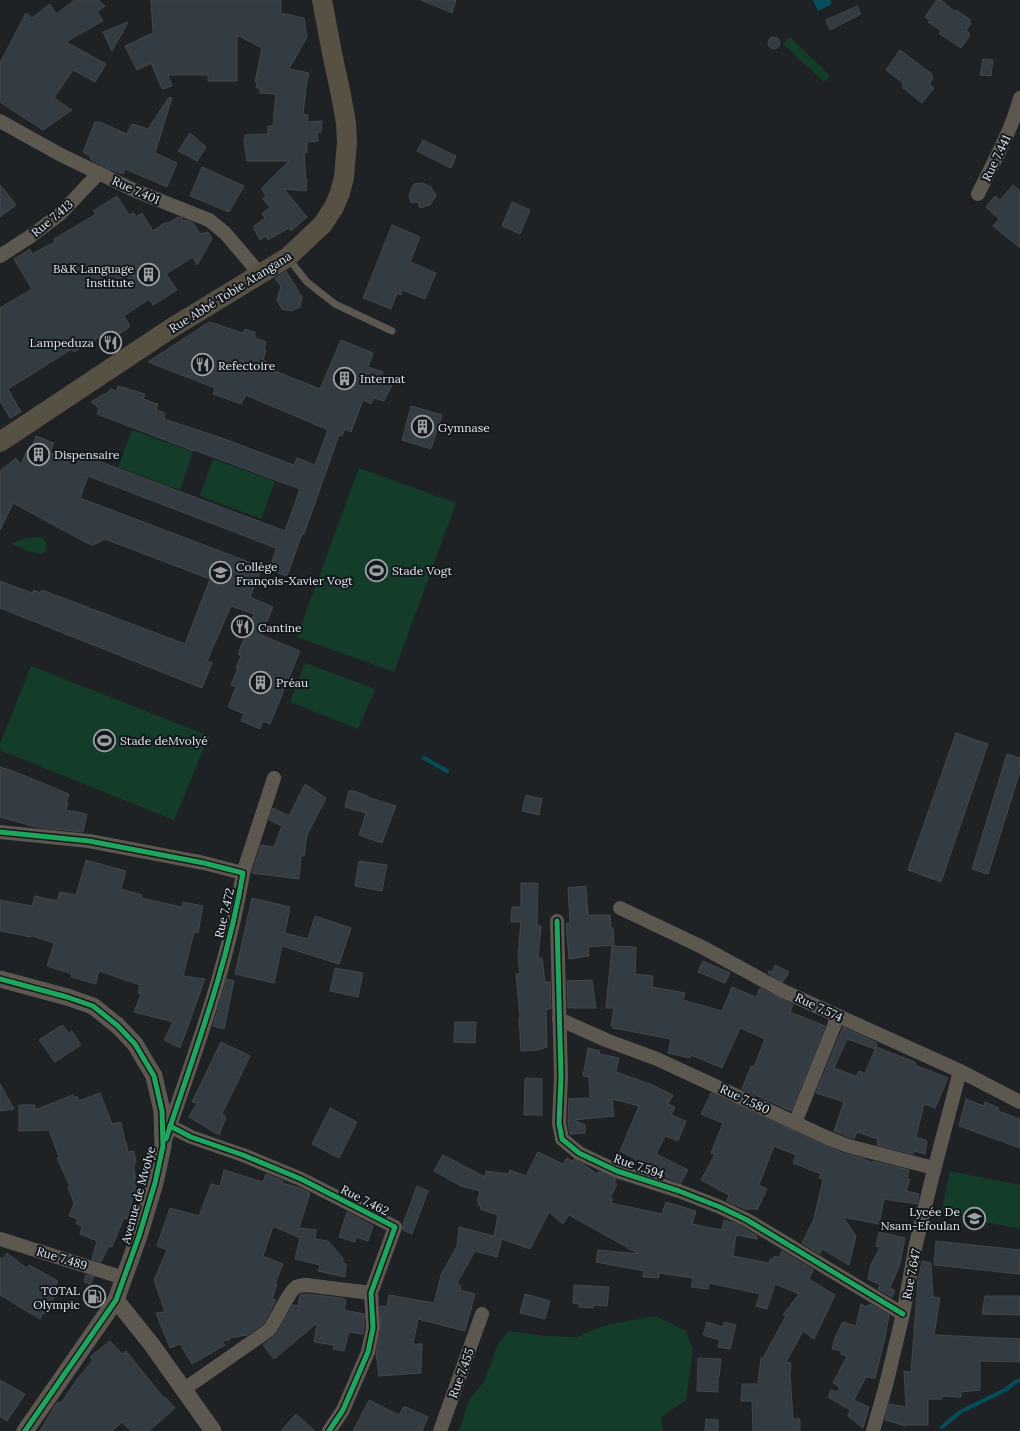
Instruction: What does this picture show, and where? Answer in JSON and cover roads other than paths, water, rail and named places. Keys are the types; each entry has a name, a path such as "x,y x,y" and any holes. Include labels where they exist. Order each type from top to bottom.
{"main road":[{"name":"Rue Abbé Tobie Atangana","path":"0,442 170,329 288,258 323,224 334,208 340,193 344,177 347,148 346,123 322,0"}],"street":[{"name":"Rue 7.441","path":"978,194 1002,147 1016,114 1020,98"},
{"name":"Rue 7.401","path":"0,121 61,155 136,191 209,220 225,233 260,274"},
{"name":"Rue 7.413","path":"0,256 31,236 60,214 99,173"},
{"path":"243,873 274,778"},
{"name":"Rue 7.472","path":"0,832 89,841 204,863 243,873 235,914 210,1009 163,1146"},
{"name":"Rue 7.574","path":"620,908 702,947 783,991 960,1071 1020,1102"},
{"name":"Rue 7.594","path":"557,921 561,1077 559,1122 562,1139 579,1153 617,1171 672,1188 720,1207 747,1220 903,1314"},
{"name":"Avenue de Mvolye","path":"0,980 67,997 93,1006 118,1026 135,1044 154,1076 162,1111 163,1146 155,1183 139,1236 116,1300 25,1431"},
{"path":"795,1123 838,1016"},
{"name":"Rue 7.580","path":"559,1020 606,1040 657,1059 848,1146 934,1168"},
{"name":"Rue 7.647","path":"873,1431 903,1314 916,1244 934,1168 960,1071"},
{"name":"Rue 7.462","path":"170,1126 191,1137 243,1155 300,1179 395,1227 372,1293 373,1328 368,1352 343,1410 329,1431"},
{"name":"Rue 7.489","path":"0,1239 124,1278"},
{"path":"183,1390 269,1330 275,1323 292,1290 297,1287 306,1285 372,1293"},
{"path":"116,1300 140,1329 213,1431"},
{"name":"Rue 7.455","path":"440,1431 482,1314"}],"lane":[{"path":"288,258 307,282 335,304 392,331"}],"water":[{"path":"813,0 830,0 832,4 818,11"}],"waterway":[{"path":"424,758 447,771"},
{"path":"942,1427 960,1412 1007,1389 1015,1382 1020,1380"}],"place":[{"name":"B&K Language Institute","path":"149,275"},
{"name":"Lampeduza","path":"110,342"},
{"name":"Refectoire","path":"202,365"},
{"name":"Internat","path":"344,378"},
{"name":"Gymnase","path":"422,427"},
{"name":"Dispensaire","path":"38,454"},
{"name":"Stade Vogt","path":"377,570"},
{"name":"Collège François-Xavier Vogt","path":"220,573"},
{"name":"Cantine","path":"243,627"},
{"name":"Préau","path":"260,682"},
{"name":"Stade deMvolyé","path":"104,740"},
{"name":"Lycée De Nsam-Efoulan","path":"975,1218"},
{"name":"TOTAL Olympic","path":"95,1297"}]}
